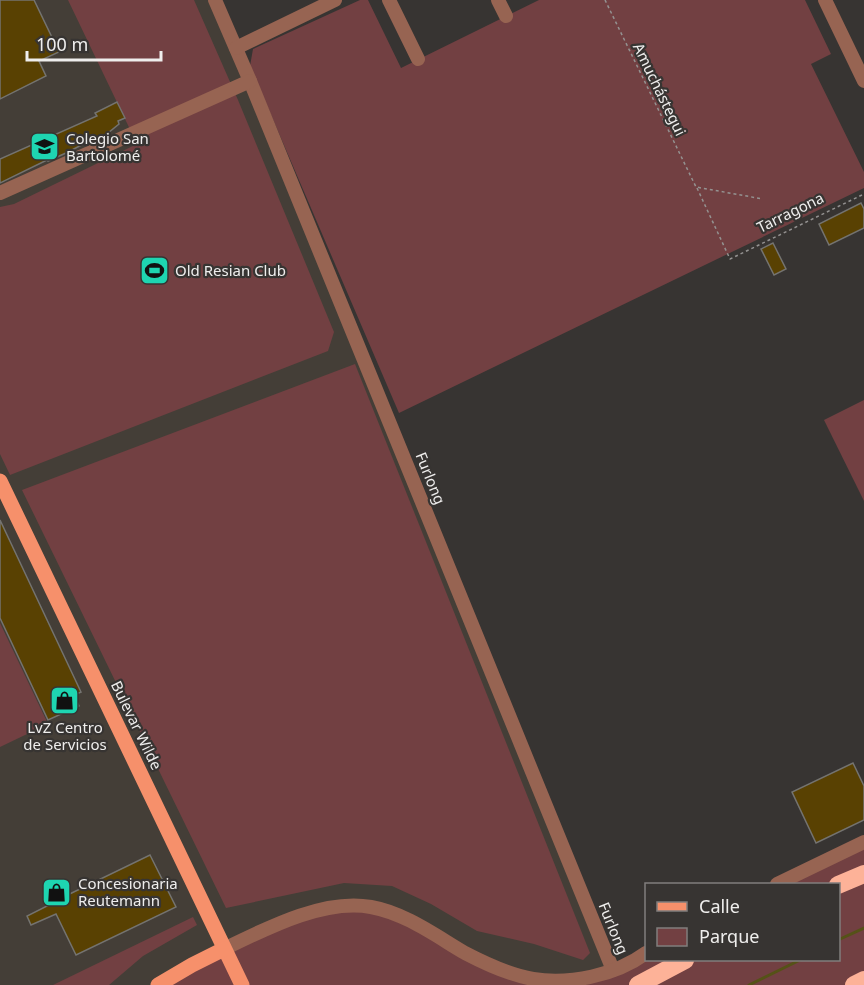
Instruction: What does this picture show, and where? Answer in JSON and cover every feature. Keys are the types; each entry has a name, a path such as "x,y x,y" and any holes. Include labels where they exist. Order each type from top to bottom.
{"highway":[{"path":"840,884 864,874"},
{"path":"638,985 683,961"},
{"path":"854,985 864,980"}],"main road":[{"name":"Bulevar Wilde","path":"0,481 242,985"},
{"path":"158,985 192,964 224,949"}],"street":[{"name":"Furlong","path":"215,0 614,970"},
{"path":"236,48 335,0"},
{"path":"389,0 418,59"},
{"path":"498,0 506,16"},
{"path":"825,0 864,81"},
{"path":"850,54 864,47"},
{"path":"0,193 250,81"},
{"path":"781,883 864,842"},
{"path":"224,949 290,920 317,911 346,906 370,906 404,918 467,954 506,972 534,979 568,980 592,976 614,970 645,954"}],"path":[{"name":"Amuchástegui","path":"605,0 730,259"},
{"path":"696,187 763,199"},
{"name":"Tarragona","path":"730,259 864,194"}],"shaded area":[{"path":"0,0 215,0 613,970 592,977 158,985 0,985"}],"green space":[{"name":"Old Resian Club","path":"68,0 194,0 334,332 328,351 10,475 0,454 0,207 14,204 137,144"},
{"path":"360,0 368,0 401,68 539,0 805,0 831,54 811,64 864,172 864,188 399,413 250,66 253,49"},
{"path":"355,364 590,953 583,960 534,944 477,931 431,904 392,886 344,883 226,908 22,490"},
{"path":"864,400 864,501 824,420"},
{"path":"0,623 48,724 0,747"},
{"path":"864,842 864,985 158,985 290,920 370,906 506,972 568,980 645,960 840,961 840,883 779,883"},
{"path":"193,917 197,925 143,956 109,985 53,985"}],"building":[{"path":"0,0 34,0 59,52 39,61 46,76 0,99"},
{"path":"117,102 125,118 118,121 119,124 103,137 99,136 0,183 0,159 97,116 95,113"},
{"path":"861,203 864,209 864,228 829,245 819,224"},
{"path":"773,243 786,269 774,275 761,249"},
{"path":"0,520 81,692 74,695 79,706 48,720 0,618"},
{"path":"853,763 864,786 864,820 816,843 792,792"},
{"path":"150,855 176,907 76,955 56,914 31,925 27,916"}],"waterway":[{"path":"840,939 864,928"},
{"path":"749,985 798,961"}],"place":[{"name":"Colegio San Bartolomé","path":"45,147"},
{"name":"Old Resian Club","path":"154,270"},
{"name":"LvZ Centro de Servicios","path":"65,700"},
{"name":"Concesionaria Reutemann","path":"57,892"}]}
